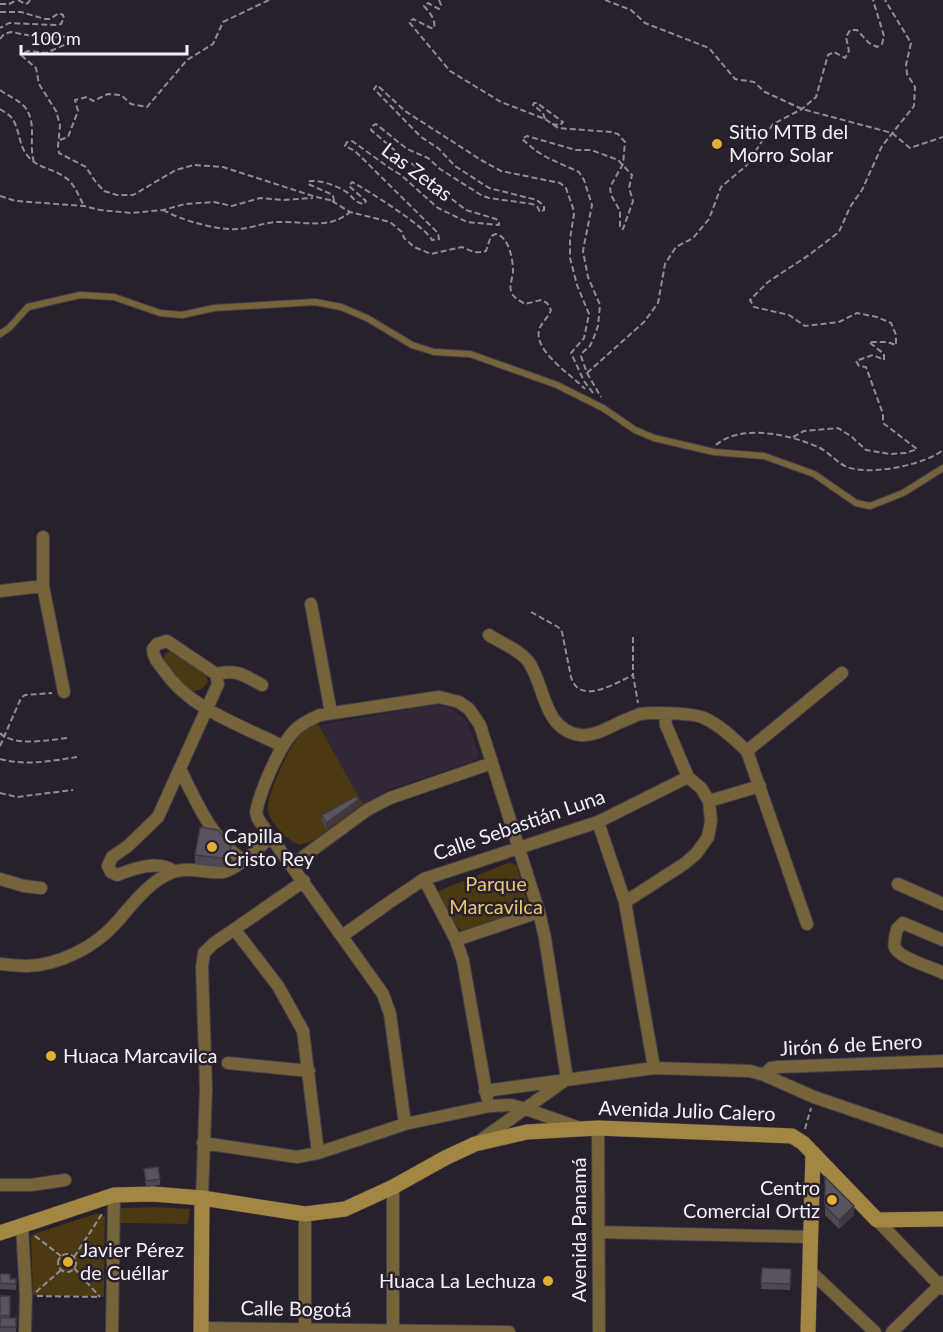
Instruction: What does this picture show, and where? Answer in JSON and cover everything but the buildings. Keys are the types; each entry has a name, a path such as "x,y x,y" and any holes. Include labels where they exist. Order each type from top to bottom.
{"street":[{"path":"43,537 43,586 64,692"},
{"path":"0,591 43,586"},
{"path":"311,604 331,714"},
{"path":"489,635 518,653 529,663 550,714 562,728 570,732 582,735 593,733 640,714 702,717 727,733 747,751 807,924"},
{"path":"174,871 168,867 153,865 138,867 117,875 109,869 110,860 158,817 206,708 218,684 216,674 167,641 157,644 153,649 156,658 178,689 206,708 282,746"},
{"path":"216,674 229,670 262,685"},
{"path":"747,751 842,673"},
{"path":"405,1124 390,1014 383,994 258,819 256,812 282,746 297,728 320,715 439,697 450,698 469,709 480,725 546,938 567,1079"},
{"path":"625,902 684,864 696,854 708,837 711,821 709,801 701,788 688,777 666,725 665,714"},
{"path":"292,865 340,829 382,802 492,763"},
{"path":"180,768 216,835 232,853 243,860"},
{"name":"Calle Sebastián Luna","path":"342,936 424,879 598,822 688,777"},
{"path":"709,801 760,786"},
{"path":"598,822 625,902 654,1068"},
{"path":"0,964 28,966 44,964 68,956 104,936 139,896 174,871 225,872 234,868 271,837"},
{"path":"0,879 41,888"},
{"path":"424,879 456,940 463,962 485,1091 490,1106"},
{"path":"201,1330 203,1143 206,1089 202,967 204,953 213,944 304,881"},
{"path":"898,884 943,904"},
{"path":"456,940 539,912"},
{"path":"943,938 903,923 897,929 894,946 908,958 943,973"},
{"path":"235,930 278,986 303,1031 318,1153"},
{"name":"Jirón 6 de Enero","path":"764,1075 768,1070 778,1068 943,1061"},
{"path":"228,1063 309,1071"},
{"path":"485,1091 654,1068 750,1071 814,1097 943,1141"},
{"name":"Avenida Julio Calero","path":"0,1233 28,1232 114,1196 153,1194 202,1198 304,1214 345,1209 393,1187 474,1144 567,1079"},
{"path":"203,1143 297,1158 405,1124 490,1106 526,1109 582,1129"},
{"name":"Avenida Julio Calero","path":"474,1144 527,1132 598,1128 792,1136 803,1143 942,1286"},
{"name":"Avenida Panamá","path":"598,1128 599,1332"},
{"path":"808,1332 813,1154"},
{"path":"0,1185 31,1185 65,1180"},
{"path":"392,1330 393,1187"},
{"path":"112,1332 106,1298 114,1196"},
{"path":"304,1214 305,1329"},
{"path":"877,1220 943,1219"},
{"path":"25,1332 28,1232"},
{"path":"598,1232 810,1237"},
{"path":"809,1270 875,1332"},
{"path":"892,1332 942,1286"},
{"name":"Calle Bogotá","path":"201,1330 509,1332"}],"lane":[{"path":"0,334 9,328 28,307 80,295 114,297 160,313 182,315 214,308 315,302 340,307 366,318 412,345 434,352 470,354 557,385 603,408 635,430 654,438 708,451 764,456 814,474 856,503 870,506 903,493 943,468"}],"path":[{"path":"0,4 9,4 17,0 25,4 30,0"},
{"path":"59,141 68,137 78,111 75,100 87,97 93,101 108,94 120,95 130,104 147,107 187,60 213,44 224,22 269,0"},
{"path":"439,0 440,9 428,3 424,6 430,12 435,24 434,28 413,19 409,22 450,71 501,102 545,119 563,129 592,129 618,134 625,142 623,164 610,187 611,195 619,207 620,228 622,229 633,201 629,188 632,175 623,164 591,150 576,150 527,136 522,139 548,158 579,172 592,205 583,250 588,277 600,305 598,326 594,337 581,356 587,373 601,397 603,408"},
{"path":"604,0 631,10 645,22 709,48 735,79 754,82 765,92 802,109 892,134 910,148 943,137"},
{"path":"587,373 644,322 658,303 665,264 676,248 693,238 709,219 721,187 746,166 773,124 802,109 816,97 828,55 834,52 845,58 849,51 846,37 850,30 857,30 869,43 877,47 882,44 884,36 873,0"},
{"path":"793,437 804,431 838,428 866,450 890,454 906,453 917,449 883,423 883,414 866,367 859,366 856,361 873,355 884,360 884,354 869,342 887,342 896,345 896,335 891,323 877,317 857,313 839,322 805,326 789,315 754,307 750,300 768,282 839,232 882,146 914,106 915,87 906,65 911,43 885,0"},
{"path":"0,12 21,12 45,20 59,13 64,18 61,24 55,26 9,23 0,28"},
{"path":"0,39 4,34 11,32 43,38 73,36 71,42 59,45 46,53 28,51 22,56 36,68 39,84 56,111 60,125 58,147 61,155 82,164 100,188 117,195 133,195 176,170 194,165 223,167 332,201 350,212 390,222 402,232 404,238 414,248 430,254 462,247 480,253 488,249 488,243 493,235 501,235 506,241 511,258 513,273 510,285 515,298 525,304 543,301 551,310 548,319 540,327 538,336 547,354 603,408"},
{"name":"Las Zetas","path":"332,201 335,198 333,195 310,186 308,182 316,180 340,188 357,202 364,204 366,201 363,197 349,186 350,183 354,183 394,208 427,233 432,240 438,241 440,238 438,233 399,193 380,178 355,151 345,146 347,142 352,141 401,175 438,208 467,222 499,225 496,219 466,210 440,190 421,170 372,130 372,126 376,124 407,149 428,158 440,170 481,195 532,204 537,206 540,212 544,210 542,204 537,200 489,188 455,166 438,148 422,137 396,112 374,89 377,85 411,116 491,166 501,171 560,183 566,188 573,208 570,258 577,285 589,314 584,338 571,353 584,381 603,408"},
{"path":"0,90 27,109 32,130 31,153 34,162"},
{"path":"545,119 543,113 532,105 534,103 563,122 560,125 552,124"},
{"path":"0,109 12,118 27,156 42,167 62,175 72,184 84,206"},
{"path":"0,196 16,201 84,206 130,213 163,210 184,204 214,202 232,206 260,198 283,200 316,197"},
{"path":"163,210 178,219 236,230 278,222 323,224 340,220 350,212"},
{"path":"708,451 723,438 753,433 793,437 821,449 847,467 882,471 917,463 943,450"},
{"path":"531,612 558,627 562,632 572,683 578,688 585,691 598,690 633,675"},
{"path":"633,637 633,675 640,714"},
{"path":"0,746 21,698 25,695 64,692"},
{"path":"0,733 4,737 32,742 67,738"},
{"path":"0,759 11,762 40,763 77,757"},
{"path":"0,793 17,797 73,790"},
{"path":"805,1131 813,1102"},
{"path":"98,1212 105,1217"},
{"path":"74,1257 102,1213"},
{"path":"28,1232 43,1230"},
{"path":"28,1232 62,1256 70,1254 74,1257 76,1263 74,1268 69,1271 62,1269 59,1264 62,1256"},
{"path":"74,1268 106,1298"},
{"path":"32,1296 62,1269"},
{"path":"31,1284 32,1296"},
{"path":"32,1296 106,1298"}],"shaded area":[{"path":"437,704 452,709 468,722 479,756 474,761 390,789 363,804 319,725"}],"green space":[{"path":"171,651 206,675 208,682 204,687 197,691 188,691 163,662 165,653"},
{"path":"318,724 363,804 314,840 300,845 290,840 276,826 268,811 268,804 278,773 294,743 305,731"},
{"name":"Parque Marcavilca","path":"510,862 517,866 528,909 466,932 461,931 435,896 436,892"},
{"path":"120,1208 190,1209 188,1224 119,1223"},
{"path":"98,1213 105,1217 104,1297 33,1295 31,1237 34,1234"}],"place":[{"name":"Sitio MTB del Morro Solar","path":"717,144"},
{"name":"Capilla Cristo Rey","path":"212,847"},
{"name":"Huaca Marcavilca","path":"51,1056"},
{"name":"Centro Comercial Ortiz","path":"832,1200"},
{"name":"Javier Pérez de Cuéllar","path":"68,1262"},
{"name":"Huaca La Lechuza","path":"548,1281"}]}
